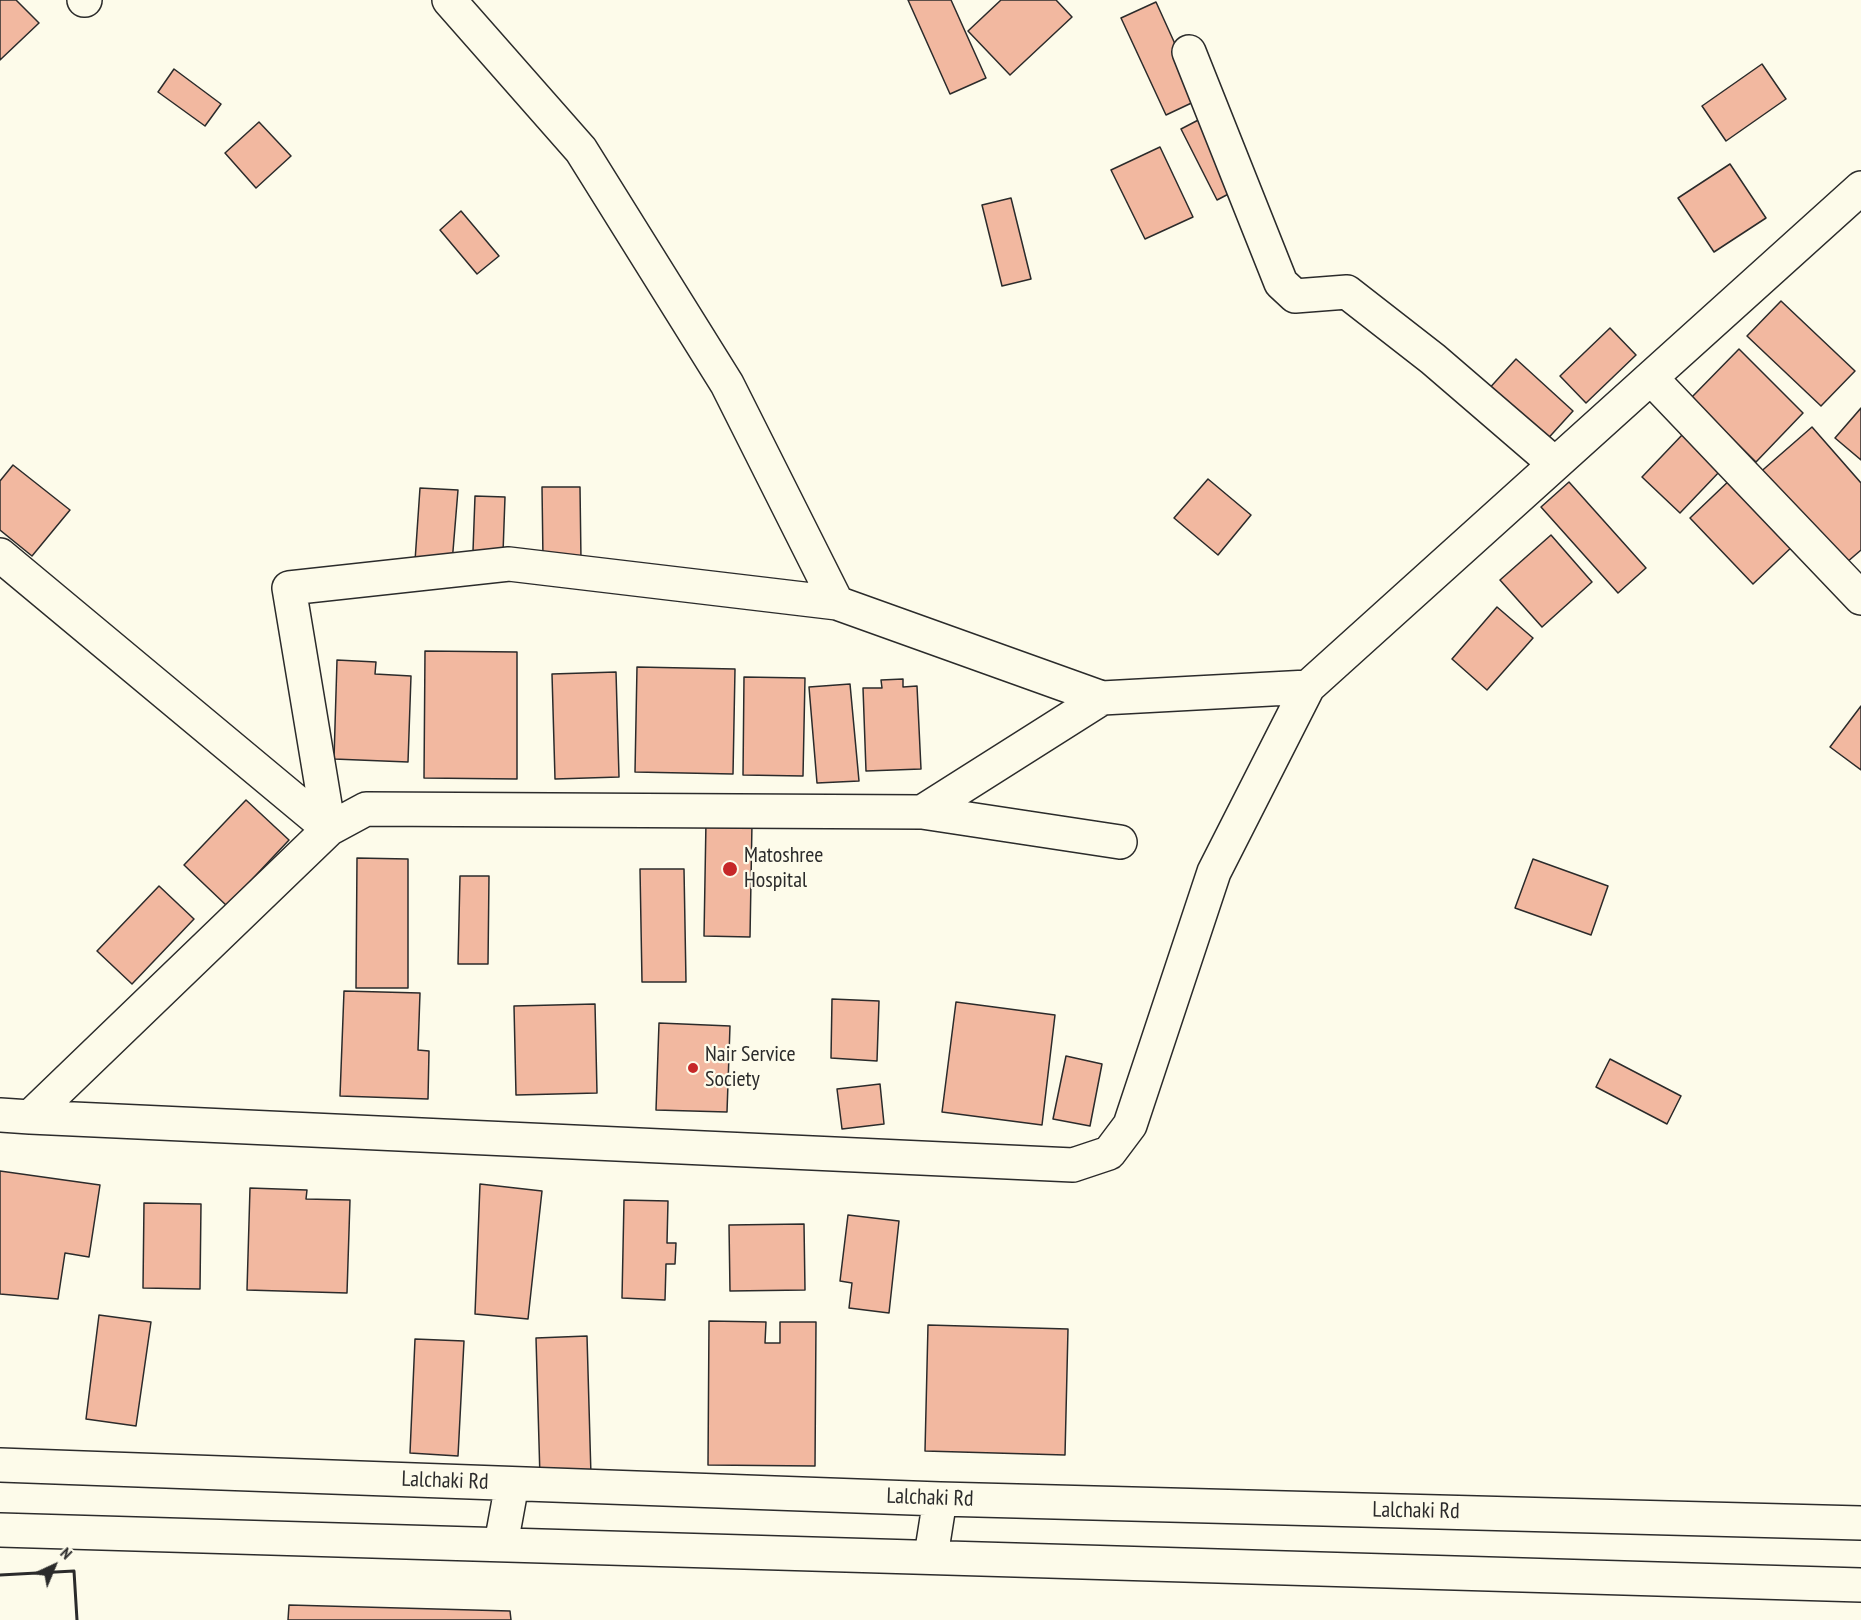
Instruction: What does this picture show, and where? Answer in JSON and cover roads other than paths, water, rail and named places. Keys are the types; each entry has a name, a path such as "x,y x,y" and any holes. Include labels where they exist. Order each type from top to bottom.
{"street":[{"path":"449,0 581,150 727,384 837,603"},
{"path":"1189,52 1281,283 1295,296 1347,292 1433,359 1555,464"},
{"path":"15,1116 1073,1165 1109,1153 1130,1125 1214,872 1308,687 1861,188"},
{"path":"1651,378 1861,598"},
{"path":"0,555 329,829"},
{"path":"329,829 289,588 508,564 837,603 1102,698 1308,687"},
{"path":"922,812 1102,698"},
{"path":"15,1116 329,829 366,809 922,812 1120,842"},
{"name":"Lalchaki Rd","path":"0,1465 940,1499 1861,1523"},
{"path":"501,1544 512,1484"},
{"path":"931,1556 940,1499"},
{"path":"0,1530 1861,1585"}],"place":[{"name":"Matoshree Hospital","path":"730,869"},
{"name":"Nair Service Society","path":"693,1068"}]}
